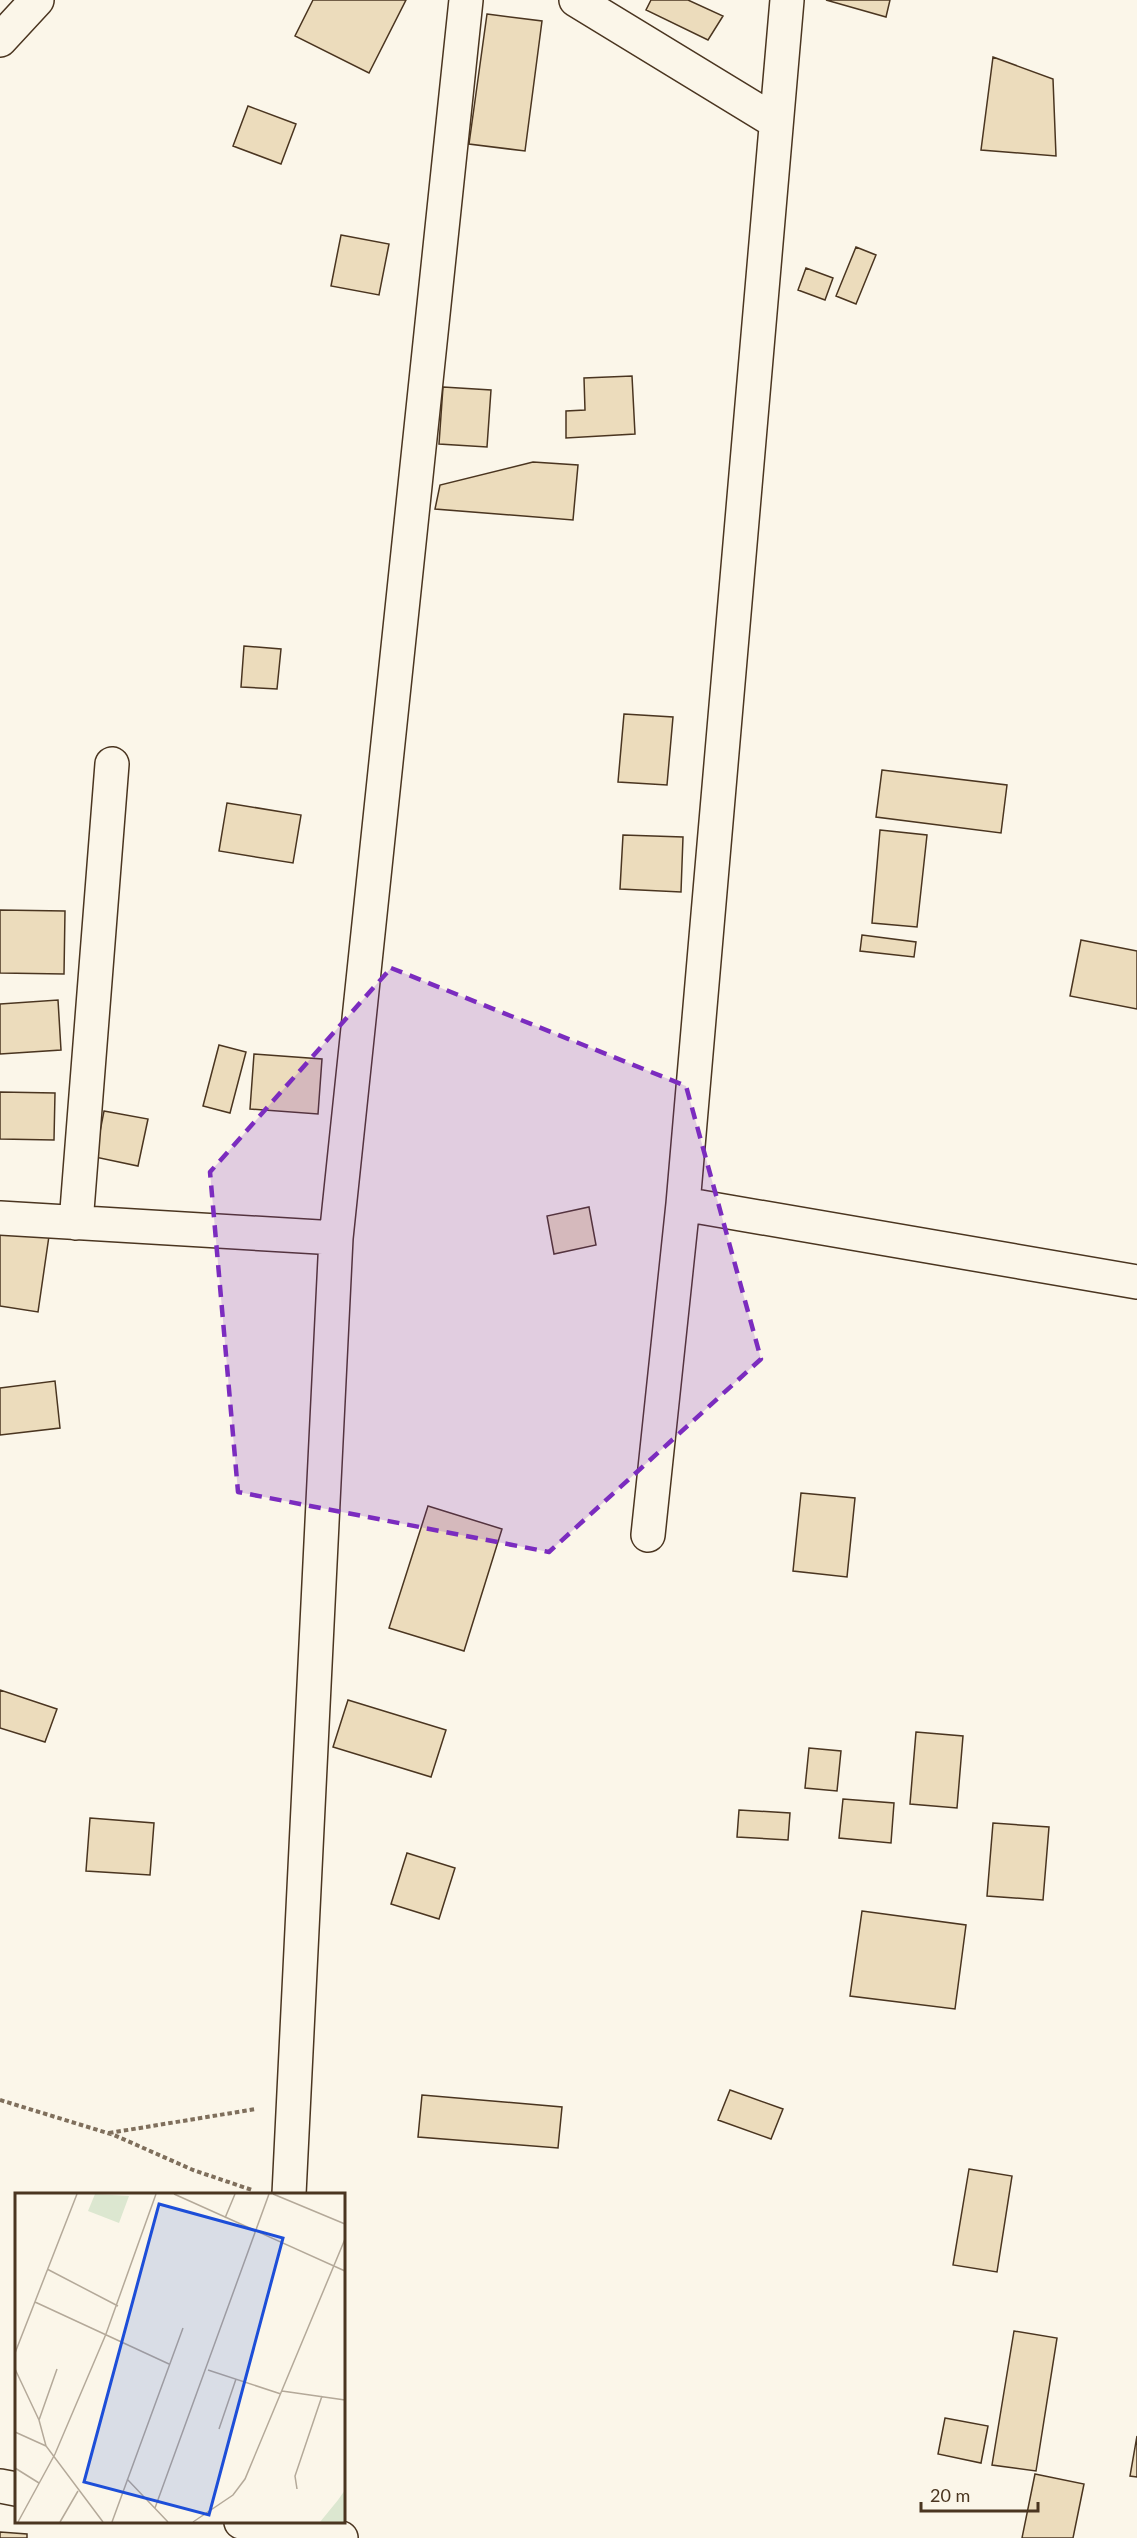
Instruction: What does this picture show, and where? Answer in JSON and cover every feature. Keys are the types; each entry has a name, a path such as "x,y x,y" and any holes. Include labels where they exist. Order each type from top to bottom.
{"street":[{"path":"0,40 37,0"},
{"path":"288,2193 336,1238 466,0"},
{"path":"576,0 776,122"},
{"path":"648,1535 683,1204 787,0"},
{"path":"76,1223 112,764"},
{"path":"683,1204 1137,1282"},
{"path":"0,1218 336,1238"},
{"path":"0,2486 15,2489"},
{"path":"264,2527 340,2538"}],"path":[{"path":"0,2100 105,2133 193,2170 254,2191"},
{"path":"105,2133 293,2103"}],"highlighted area":[{"path":"391,968 686,1086 761,1359 549,1552 238,1492 210,1172"}],"building":[{"path":"313,0 406,0 369,73 295,36"},
{"path":"651,0 688,0 723,16 708,40 646,10"},
{"path":"826,0 890,0 886,17"},
{"path":"487,14 542,21 525,151 469,144"},
{"path":"993,57 1053,79 1056,156 981,150"},
{"path":"248,106 296,124 281,164 233,146"},
{"path":"341,235 389,244 379,295 331,286"},
{"path":"856,247 876,255 856,304 836,296"},
{"path":"806,268 833,278 825,300 798,290"},
{"path":"632,376 635,434 566,438 566,411 585,410 584,378"},
{"path":"443,387 491,390 487,447 439,444"},
{"path":"533,462 578,465 573,520 435,509 440,485"},
{"path":"244,646 281,649 277,689 241,687"},
{"path":"624,714 673,717 667,785 618,782"},
{"path":"882,770 1007,785 1001,833 876,817"},
{"path":"227,803 301,815 293,863 219,851"},
{"path":"880,830 927,835 917,927 872,923"},
{"path":"623,835 683,837 681,892 620,889"},
{"path":"0,910 65,911 64,974 0,973"},
{"path":"862,935 916,942 914,957 860,951"},
{"path":"1081,940 1137,951 1137,1009 1070,996"},
{"path":"58,1000 61,1050 0,1054 0,1004"},
{"path":"219,1045 246,1052 230,1113 203,1106"},
{"path":"254,1054 322,1059 318,1114 250,1109"},
{"path":"0,1092 55,1093 54,1140 0,1139"},
{"path":"104,1111 148,1119 138,1166 95,1157"},
{"path":"589,1207 596,1245 554,1254 547,1216"},
{"path":"0,1230 49,1236 38,1312 0,1306"},
{"path":"55,1381 60,1428 0,1435 0,1388"},
{"path":"801,1493 855,1498 847,1577 793,1571"},
{"path":"428,1506 502,1529 464,1651 389,1628"},
{"path":"0,1690 57,1709 45,1742 0,1728"},
{"path":"348,1700 446,1730 431,1777 333,1747"},
{"path":"916,1732 963,1736 957,1808 910,1804"},
{"path":"809,1748 841,1751 837,1791 805,1788"},
{"path":"843,1799 894,1803 891,1843 839,1838"},
{"path":"739,1810 790,1813 788,1840 737,1837"},
{"path":"90,1818 154,1823 150,1875 86,1871"},
{"path":"993,1823 1049,1827 1043,1900 987,1896"},
{"path":"407,1853 455,1868 439,1919 391,1904"},
{"path":"862,1911 966,1925 955,2009 850,1996"},
{"path":"730,2090 783,2109 771,2139 718,2120"},
{"path":"422,2095 562,2107 558,2148 418,2137"},
{"path":"969,2169 1012,2176 997,2272 953,2265"},
{"path":"1014,2331 1057,2338 1036,2471 992,2465"},
{"path":"945,2418 988,2426 981,2463 938,2454"},
{"path":"1137,2436 1137,2477 1130,2476"},
{"path":"1035,2474 1084,2484 1073,2538 1022,2538"},
{"path":"0,2532 27,2534 27,2538 0,2538"}]}
